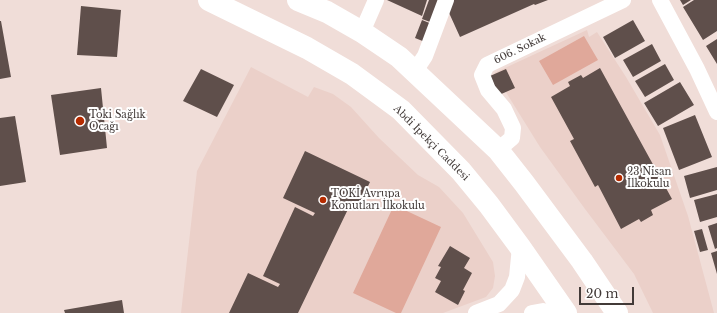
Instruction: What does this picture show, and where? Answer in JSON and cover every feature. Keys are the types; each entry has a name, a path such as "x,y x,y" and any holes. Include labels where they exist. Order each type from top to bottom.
{"main road":[{"name":"Abdi İpekçi Caddesi","path":"209,0 314,52 352,74 401,110 461,171 489,205 520,246 566,313"},
{"path":"298,0 327,12 362,32 400,57 498,150 582,261 617,313"}],"street":[{"path":"362,32 376,0"},
{"path":"415,71 425,56 446,0"},
{"name":"606. Sokak","path":"498,150 512,138 513,128 504,109 488,90 482,75 487,65 623,0"},
{"path":"660,0 697,69 717,112"},
{"path":"487,311 499,304 512,290 516,277 520,246"},
{"path":"532,313 543,311 548,313"}],"shaded area":[{"name":"23 Nisan İlkokulu","path":"587,30 589,37 597,32 626,77 660,135 688,216 714,313 653,313 634,274 540,147 494,73"},
{"path":"584,36 598,60 553,85 539,61"},
{"name":"TOKİ Avrupa Konutları İlkokulu","path":"251,67 308,97 314,87 333,94 351,107 379,138 418,175 439,187 463,213 493,262 495,276 493,288 486,297 443,313 181,313 197,171"},
{"path":"394,205 441,227 401,313 396,313 353,293"}],"building":[{"path":"387,0 427,0 422,16"},
{"path":"429,0 441,0 433,23 422,19"},
{"path":"454,0 548,0 535,5 534,4 460,37 445,4"},
{"path":"680,0 691,0 683,5"},
{"path":"694,0 717,0 717,31 703,40 683,7"},
{"path":"81,6 121,10 117,57 77,55"},
{"path":"422,20 432,24 425,42 415,38"},
{"path":"633,20 645,41 615,58 603,37"},
{"path":"0,21 11,77 0,79"},
{"path":"717,39 717,64 706,46"},
{"path":"652,44 661,61 633,77 623,60"},
{"path":"665,64 674,80 645,97 635,81"},
{"path":"600,68 672,199 651,210 653,215 641,222 639,219 621,229 598,185 595,187 570,141 574,139 551,97 570,86 568,82 581,75 583,78"},
{"path":"201,69 234,85 217,117 183,101"},
{"path":"506,69 515,88 499,95 490,76"},
{"path":"680,82 694,105 658,126 644,103"},
{"name":"Toki Sağlık Ocağı","path":"101,88 107,148 60,155 51,95"},
{"path":"695,115 712,157 679,170 663,128"},
{"path":"15,116 26,182 0,186 0,118"},
{"path":"305,151 370,182 357,209 350,205 298,313 229,313 248,273 278,287 280,284 263,276 295,207 313,216 315,213 283,198"},
{"path":"717,167 717,190 690,198 684,176"},
{"path":"717,194 717,217 700,222 694,200"},
{"path":"717,223 717,248 715,249 708,226"},
{"path":"702,229 708,250 700,252 694,231"},
{"path":"450,246 470,258 464,268 472,273 463,290 465,291 458,305 435,292 441,281 435,278 441,267 438,266"},
{"path":"717,251 717,274 711,253"},
{"path":"122,300 124,313 65,313 64,310"}],"place":[{"name":"Toki Sağlık Ocağı","path":"80,121"},
{"name":"23 Nisan İlkokulu","path":"619,178"},
{"name":"TOKİ Avrupa Konutları İlkokulu","path":"323,200"}]}
